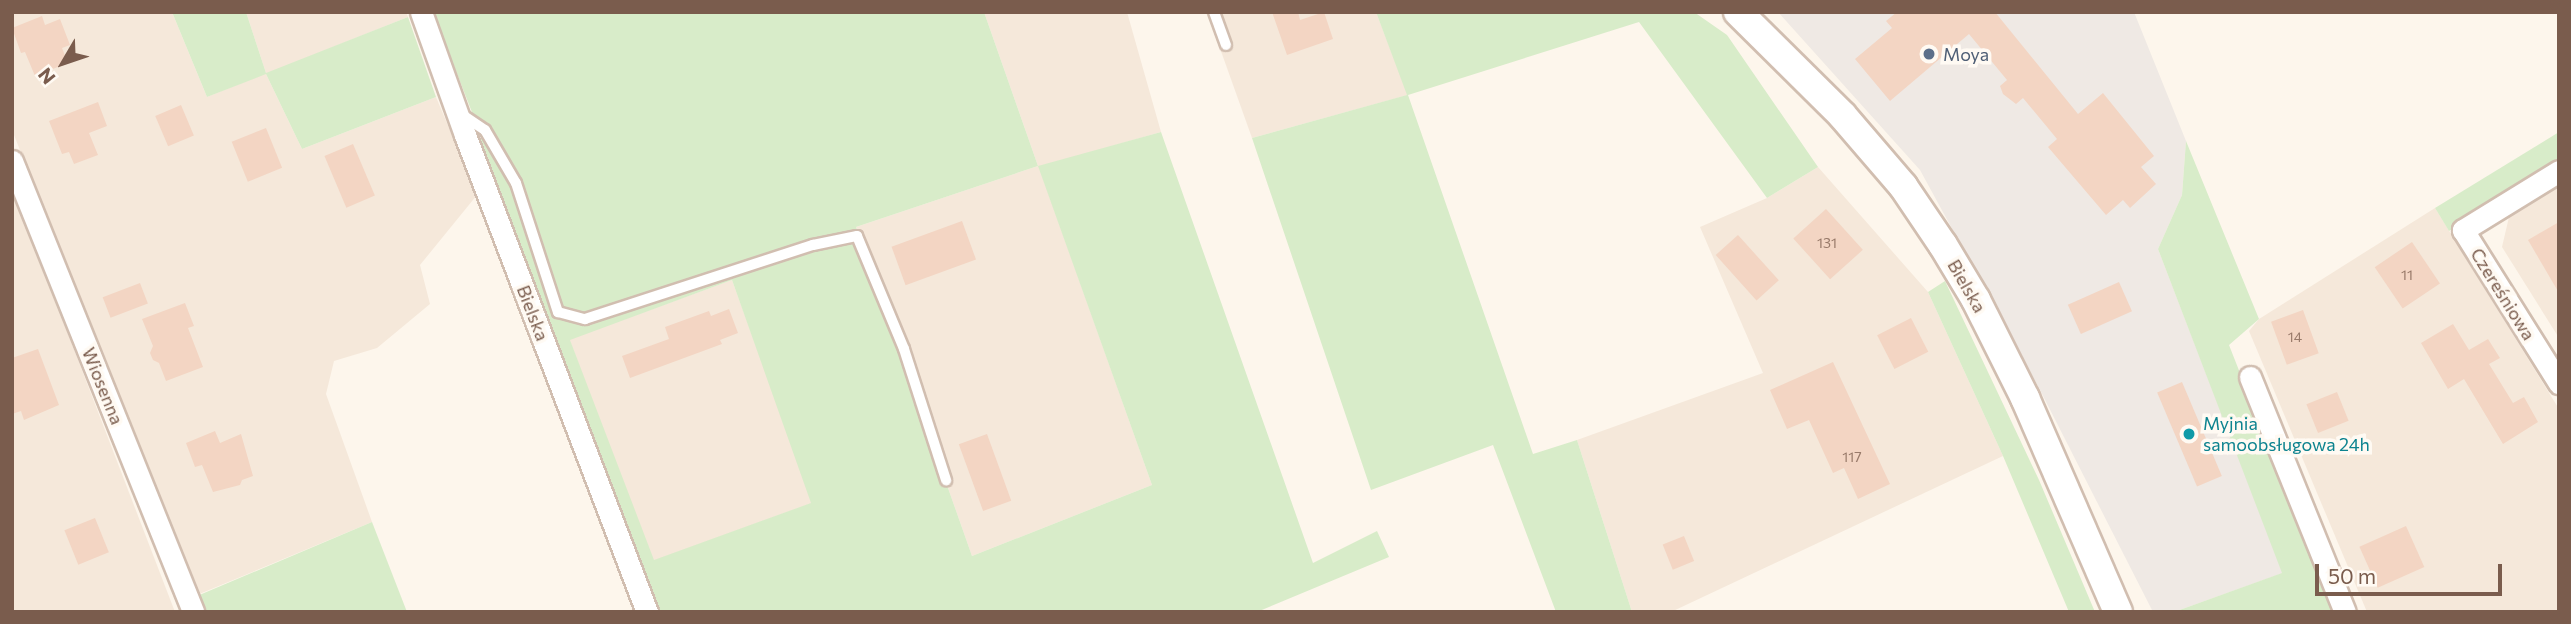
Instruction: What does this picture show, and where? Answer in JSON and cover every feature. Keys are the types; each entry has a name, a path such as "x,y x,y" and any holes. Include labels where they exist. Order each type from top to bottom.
{"street":[{"name":"Bielska","path":"421,12 647,612"},
{"name":"Bielska","path":"1738,12 1842,115 1903,186 1943,245 1976,300 2025,398 2118,612"},
{"name":"Wiosenna","path":"12,161 193,612"},
{"name":"Czereśniowa","path":"2559,171 2463,230 2559,383"},
{"path":"2250,377 2345,612"}],"lane":[{"path":"1214,12 1226,45"},
{"path":"456,110 485,130 516,183 558,312 585,319 813,245 857,236 904,349 946,480"}],"shaded area":[{"path":"12,12 172,12 207,97 266,73 246,12 406,12 408,17 266,74 302,149 436,97 477,195 420,265 430,304 377,348 334,361 326,394 372,522 197,595 12,130"},
{"path":"984,12 1127,12 1161,132 1039,167 1152,485 972,556 856,227 1038,166"},
{"path":"1207,12 1376,12 1408,95 1252,138"},
{"path":"1778,12 2134,12 2186,141 2182,195 2158,249 2283,573 2174,612 2153,612 2039,388 1920,170"},
{"path":"1818,167 1928,292 2003,456 1671,612 1632,612 1577,440 1763,373 1700,227 1767,198"},
{"path":"2559,185 2559,338 2502,247 2509,217"},
{"path":"12,191 60,313 175,612 12,612"},
{"path":"2435,208 2559,409 2559,612 2367,612 2249,331 2259,319"},
{"path":"732,280 813,503 650,562 569,339"}],"green space":[{"path":"172,12 246,12 266,73 408,17 436,97 302,149 266,74 207,97"},
{"path":"433,12 984,12 1038,166 1161,132 1313,563 1377,531 1389,557 1257,612 656,612 476,143 482,138","holes":["1038,166 1152,485 972,556 856,227","732,280 811,503 654,560 570,340"]},
{"path":"1376,12 1694,12 1727,35 1818,167 1767,198 1639,22 1408,95 1533,454 1577,440 1632,612 1556,612 1493,445 1371,490 1252,138 1407,95"},
{"path":"2559,132 2559,162 2449,231 2435,208"},
{"path":"2186,141 2259,319 2229,345 2334,612 2174,612 2282,573 2158,249 2182,195"},
{"path":"1945,281 2039,480 2095,612 2069,612 2003,456 1928,292"},
{"path":"372,522 407,612 203,612 197,596"}],"building":[{"path":"1272,12 1298,12 1300,20 1324,12 1333,39 1287,55"},
{"path":"1897,12 1995,12 2078,114 2103,93 2154,156 2141,167 2156,184 2130,208 2123,200 2106,215 2048,147 2057,139 2023,98 2016,104 2003,94 2000,86 2007,80 1969,34 1890,101 1855,59 1892,28 1886,21"},
{"path":"42,16 45,25 60,19 70,45 62,48 68,63 35,76 25,52 21,53 12,28"},
{"path":"98,102 107,126 89,133 98,155 74,164 69,152 62,154 49,121"},
{"path":"181,105 194,135 168,146 155,116"},
{"path":"266,128 282,168 248,182 232,142"},
{"path":"353,144 375,196 346,208 324,156"},
{"path":"1826,209 1863,250 1830,279 1793,238"},
{"path":"962,221 976,260 906,285 892,247"},
{"path":"2559,222 2559,293 2528,240"},
{"path":"1738,235 1779,280 1757,300 1716,255"},
{"path":"2412,242 2440,283 2403,309 2375,267"},
{"path":"2119,282 2132,311 2081,334 2068,305"},
{"path":"140,283 148,304 111,318 103,297"},
{"path":"185,303 194,326 188,328 203,367 166,381 159,363 153,360 150,353 153,346 142,319"},
{"path":"729,309 738,333 720,340 722,344 630,378 622,356 669,339 665,327 709,311 711,316"},
{"path":"2303,310 2319,353 2287,365 2271,322"},
{"path":"1911,318 1928,352 1894,369 1877,335"},
{"path":"2453,324 2469,350 2488,339 2500,358 2489,364 2513,403 2524,397 2538,422 2503,444 2464,379 2448,389 2421,343"},
{"path":"38,349 59,405 24,420 21,411 12,414 12,358"},
{"path":"1833,362 1890,484 1858,499 1844,468 1833,473 1809,420 1787,429 1770,390"},
{"name":"Myjnia samoobsługowa 24h","path":"2182,382 2222,476 2197,486 2157,393"},
{"path":"2337,392 2349,421 2318,433 2306,404"},
{"path":"215,431 220,443 241,434 253,476 242,480 240,485 213,492 202,465 195,467 186,443"},
{"path":"987,434 1011,501 983,511 959,444"},
{"path":"95,518 109,552 78,565 64,530"},
{"path":"2406,526 2424,567 2378,588 2359,547"},
{"path":"1684,536 1694,561 1673,570 1663,545"}],"place":[{"name":"Moya","path":"1929,54"},
{"name":"Myjnia samoobsługowa 24h","path":"2189,434"}]}
